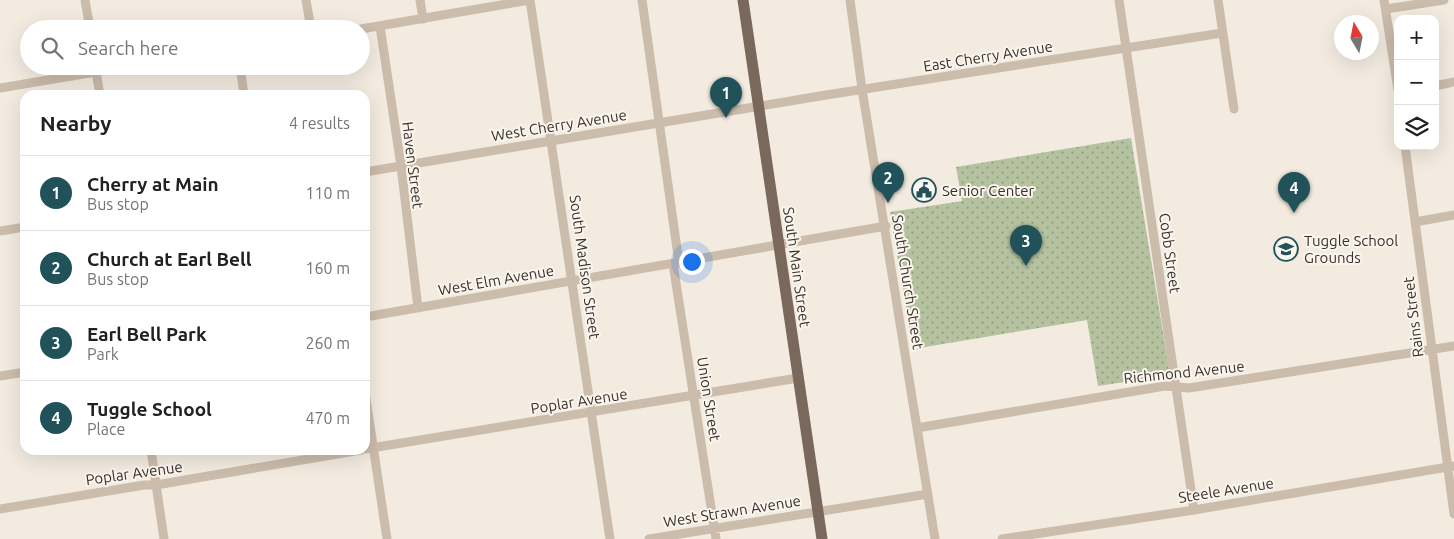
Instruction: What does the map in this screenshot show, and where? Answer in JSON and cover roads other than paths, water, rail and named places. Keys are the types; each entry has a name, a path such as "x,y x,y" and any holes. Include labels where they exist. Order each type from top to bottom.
{"main road":[{"name":"South Main Street","path":"743,0 822,539"}],"street":[{"path":"85,0 88,20"},
{"path":"306,0 309,20"},
{"path":"420,0 423,19"},
{"path":"370,28 530,0"},
{"name":"South Madison Street","path":"530,0 610,539"},
{"name":"Union Street","path":"642,0 660,123 694,396 716,539"},
{"name":"South Church Street","path":"850,0 862,89 886,226 935,539"},
{"name":"Cobb Street","path":"1119,0 1194,510"},
{"path":"1218,0 1234,109"},
{"path":"1394,64 1385,5 1444,0"},
{"name":"Haven Street","path":"380,26 401,166 418,308"},
{"name":"East Cherry Avenue","path":"758,107 1222,33"},
{"path":"0,88 66,75"},
{"path":"97,75 99,90"},
{"path":"241,75 243,90"},
{"path":"1439,85 1454,82"},
{"name":"West Cherry Avenue","path":"370,171 758,107"},
{"name":"Rains Street","path":"1406,150 1431,350 1450,466 1454,514"},
{"path":"1415,222 1454,215"},
{"name":"West Elm Avenue","path":"370,316 886,226"},
{"path":"0,231 20,228"},
{"name":"Richmond Avenue","path":"917,428 1106,395 1165,386 1189,388 1454,346"},
{"path":"0,376 20,373"},
{"name":"Poplar Avenue","path":"370,449 798,378"},
{"path":"370,454 387,539"},
{"path":"152,455 164,539"},
{"name":"Poplar Avenue","path":"0,508 144,485 156,485 332,455"},
{"name":"Steele Avenue","path":"1002,539 1194,510 1450,466"},
{"name":"West Strawn Avenue","path":"650,539 928,494"}],"place":[{"name":"Cherry at Main","path":"726,118"},
{"name":"Senior Center","path":"924,190"},
{"name":"Church at Earl Bell","path":"888,203"},
{"name":"Tuggle School","path":"1294,213"},
{"name":"Tuggle School Grounds","path":"1286,249"},
{"name":"Earl Bell Park","path":"1026,266"}]}
